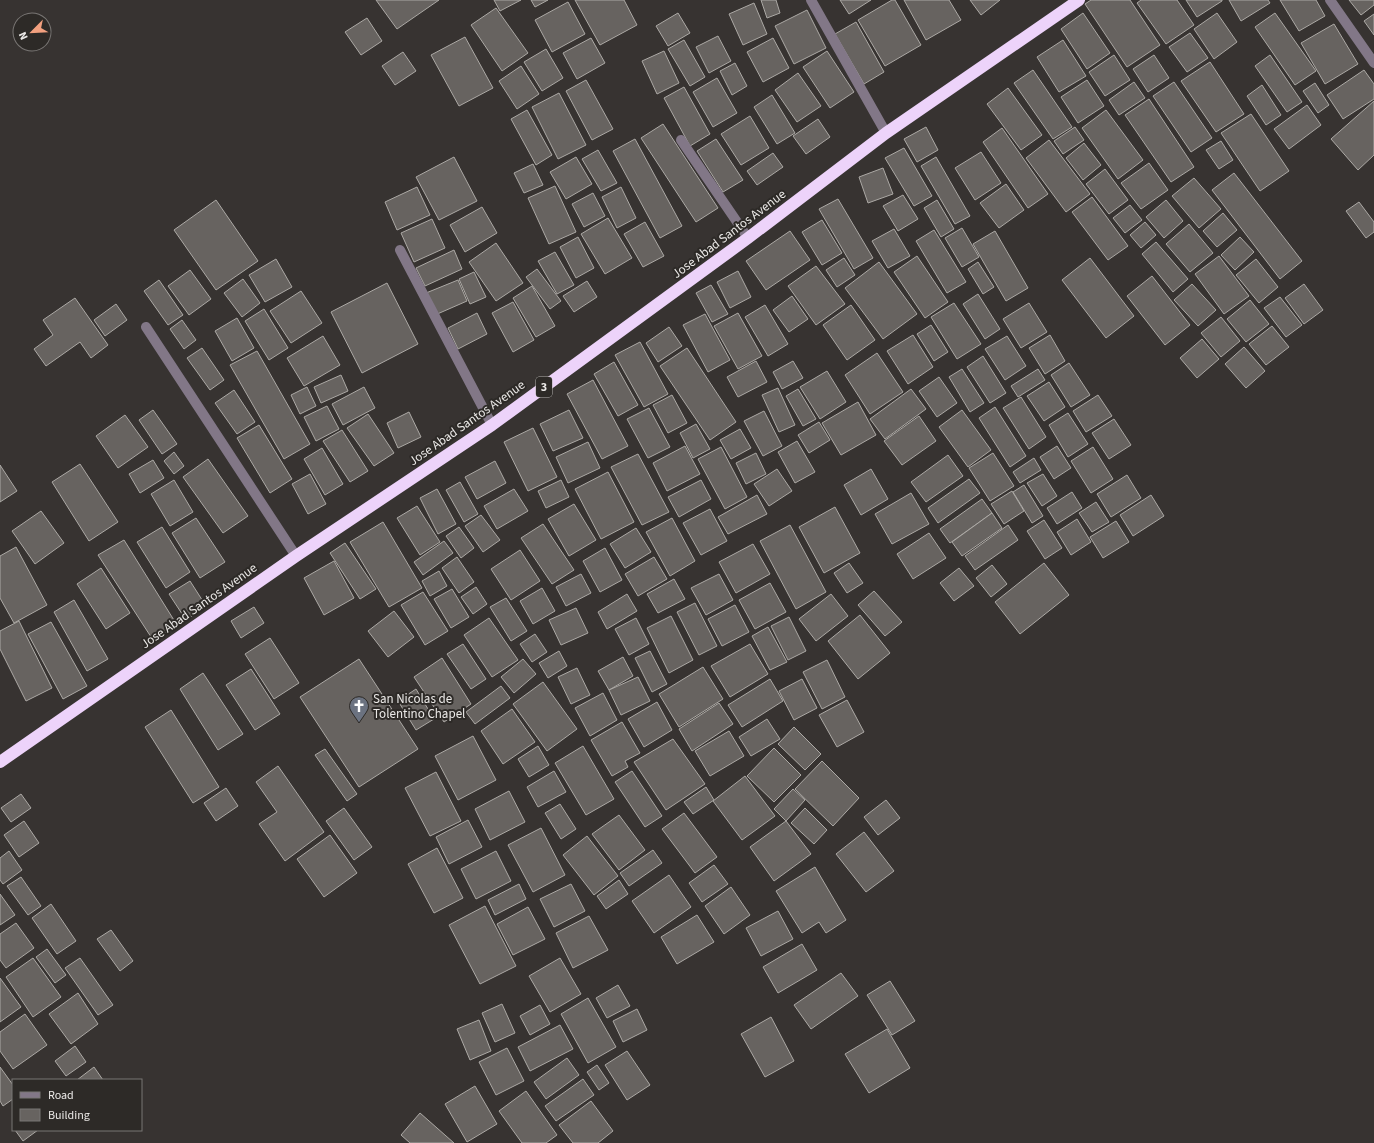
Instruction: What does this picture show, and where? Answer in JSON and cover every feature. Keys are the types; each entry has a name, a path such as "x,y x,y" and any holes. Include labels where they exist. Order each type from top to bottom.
{"highway":[{"name":"Jose Abad Santos Avenue","path":"0,762 296,556 492,425 748,238 886,133 1079,0"}],"street":[{"path":"811,0 886,133"},
{"path":"1330,0 1374,63"},
{"path":"681,140 748,238"},
{"path":"400,250 492,425"},
{"path":"146,327 296,556"}],"building":[{"path":"376,0 439,0 397,29"},
{"path":"494,0 521,0 500,11"},
{"path":"531,0 548,0 535,7"},
{"path":"575,0 624,0 637,25 600,45"},
{"path":"761,0 776,0 780,13 767,18"},
{"path":"840,0 871,0 849,14"},
{"path":"892,0 895,0 921,45 885,66 858,20"},
{"path":"904,0 949,0 961,20 926,40"},
{"path":"970,0 1000,0 981,15"},
{"path":"1091,0 1130,0 1160,45 1127,67 1085,4"},
{"path":"1141,0 1177,0 1194,25 1166,44 1137,3"},
{"path":"1186,0 1222,0 1222,1 1197,17"},
{"path":"1229,0 1268,0 1270,3 1241,21"},
{"path":"1280,0 1316,0 1325,16 1299,31"},
{"path":"1349,0 1374,0 1374,5 1361,15"},
{"path":"568,2 585,34 552,52 535,20"},
{"path":"754,3 767,34 743,45 729,14"},
{"path":"496,8 528,53 502,71 471,25"},
{"path":"807,10 826,48 794,64 775,26"},
{"path":"678,13 690,33 668,46 656,26"},
{"path":"1083,13 1110,53 1087,69 1061,29"},
{"path":"1217,13 1237,42 1214,59 1194,29"},
{"path":"1275,13 1316,71 1295,85 1255,27"},
{"path":"1374,14 1374,35 1364,21"},
{"path":"367,18 382,41 361,55 345,32"},
{"path":"856,22 884,72 864,84 835,34"},
{"path":"1334,24 1358,64 1325,84 1301,43"},
{"path":"1190,33 1208,58 1187,72 1169,47"},
{"path":"718,36 731,61 709,73 696,47"},
{"path":"465,37 493,88 459,106 431,55"},
{"path":"591,38 605,63 577,79 563,53"},
{"path":"773,38 789,68 763,82 747,52"},
{"path":"684,40 705,77 690,86 668,49"},
{"path":"1063,40 1086,76 1059,92 1037,57"},
{"path":"546,49 563,78 542,91 524,62"},
{"path":"664,51 679,83 657,94 642,61"},
{"path":"827,51 854,92 830,108 803,67"},
{"path":"403,52 416,71 395,85 382,66"},
{"path":"1114,55 1130,80 1105,96 1089,72"},
{"path":"1154,55 1169,78 1148,92 1133,69"},
{"path":"1270,55 1302,102 1287,112 1255,66"},
{"path":"1210,62 1244,114 1216,132 1181,81"},
{"path":"735,63 747,86 732,95 720,71"},
{"path":"521,66 539,94 517,109 499,81"},
{"path":"1033,70 1072,127 1053,139 1014,83"},
{"path":"1364,70 1374,84 1374,99 1343,119 1327,95"},
{"path":"798,73 821,106 797,122 775,90"},
{"path":"717,78 737,113 713,127 693,92"},
{"path":"586,80 613,129 592,140 566,91"},
{"path":"1087,80 1104,106 1078,123 1061,97"},
{"path":"1134,82 1145,98 1119,115 1109,100"},
{"path":"1174,82 1212,138 1191,152 1153,96"},
{"path":"1315,83 1329,105 1318,113 1303,91"},
{"path":"1262,85 1281,115 1266,125 1247,96"},
{"path":"684,87 710,134 690,146 664,98"},
{"path":"1008,88 1042,135 1021,150 987,104"},
{"path":"559,93 586,145 558,159 532,107"},
{"path":"772,95 795,133 777,144 754,107"},
{"path":"1149,99 1194,167 1171,182 1125,115"},
{"path":"1374,101 1374,155 1358,170 1331,139"},
{"path":"1307,105 1321,125 1289,149 1274,129"},
{"path":"527,110 552,155 536,165 511,119"},
{"path":"1106,110 1143,160 1118,179 1082,128"},
{"path":"1251,114 1289,171 1260,191 1221,133"},
{"path":"750,116 769,148 741,165 721,134"},
{"path":"818,119 830,137 806,154 793,136"},
{"path":"663,124 718,208 696,222 641,138"},
{"path":"926,127 938,150 917,162 904,139"},
{"path":"1075,127 1084,140 1063,154 1054,141"},
{"path":"1002,128 1048,194 1028,208 983,142"},
{"path":"635,139 682,226 660,238 613,151"},
{"path":"716,139 743,180 723,192 697,151"},
{"path":"1049,140 1090,194 1066,212 1026,158"},
{"path":"1221,141 1233,160 1219,169 1206,150"},
{"path":"1084,143 1101,165 1083,180 1066,158"},
{"path":"904,148 932,196 914,206 885,158"},
{"path":"598,150 617,183 601,191 582,159"},
{"path":"981,152 1001,183 975,200 955,168"},
{"path":"773,153 783,167 757,185 747,171"},
{"path":"454,157 477,201 439,220 416,177"},
{"path":"576,157 592,184 566,199 550,172"},
{"path":"936,157 970,216 955,224 921,166"},
{"path":"1149,163 1168,190 1141,209 1121,183"},
{"path":"533,164 543,185 524,193 514,173"},
{"path":"883,168 893,194 868,203 859,177"},
{"path":"1105,169 1128,200 1109,214 1086,184"},
{"path":"1234,173 1302,261 1280,279 1212,190"},
{"path":"1194,178 1221,209 1199,228 1172,196"},
{"path":"1006,184 1024,210 999,228 980,203"},
{"path":"555,186 576,232 549,244 528,198"},
{"path":"417,187 430,215 397,230 385,202"},
{"path":"621,187 636,218 617,228 602,197"},
{"path":"593,193 605,216 584,227 572,204"},
{"path":"903,195 918,219 898,231 883,206"},
{"path":"1092,197 1128,246 1108,260 1072,212"},
{"path":"838,199 873,258 854,269 819,209"},
{"path":"216,200 258,261 216,290 174,230"},
{"path":"937,200 954,229 941,237 924,208"},
{"path":"1166,200 1183,221 1164,238 1146,217"},
{"path":"1359,202 1374,222 1374,232 1366,238 1346,211"},
{"path":"1130,205 1142,220 1125,233 1113,218"},
{"path":"482,207 497,233 465,252 450,225"},
{"path":"1223,213 1237,230 1217,247 1203,231"},
{"path":"608,218 632,258 605,274 581,234"},
{"path":"432,219 445,248 414,262 401,233"},
{"path":"822,220 842,253 822,265 802,232"},
{"path":"645,222 664,256 643,267 624,234"},
{"path":"1145,222 1156,235 1141,248 1130,235"},
{"path":"1189,224 1213,253 1190,272 1166,244"},
{"path":"962,228 979,257 962,267 945,238"},
{"path":"894,229 910,256 888,268 872,241"},
{"path":"934,230 966,282 947,293 916,241"},
{"path":"790,231 810,260 766,290 746,261"},
{"path":"995,231 1028,288 1006,301 973,244"},
{"path":"578,237 594,268 576,278 560,247"},
{"path":"1240,237 1254,252 1235,270 1221,255"},
{"path":"1156,242 1188,279 1173,292 1142,254"},
{"path":"496,243 523,283 496,301 469,262"},
{"path":"454,250 462,269 425,286 416,268"},
{"path":"555,252 574,285 557,294 538,261"},
{"path":"917,256 948,302 925,318 894,272"},
{"path":"1219,256 1249,296 1224,314 1195,274"},
{"path":"844,258 855,275 837,287 826,270"},
{"path":"1090,258 1134,316 1106,338 1062,280"},
{"path":"276,259 292,287 265,302 249,275"},
{"path":"1256,259 1278,287 1259,303 1236,275"},
{"path":"879,262 917,314 883,339 845,288"},
{"path":"978,262 994,287 983,294 968,269"},
{"path":"816,266 845,304 816,325 788,286"},
{"path":"537,269 561,301 550,309 526,277"},
{"path":"190,270 211,299 189,315 168,286"},
{"path":"738,271 751,297 730,308 717,282"},
{"path":"474,272 486,297 470,304 459,279"},
{"path":"1152,276 1190,325 1165,345 1127,296"},
{"path":"243,279 260,303 242,317 224,293"},
{"path":"159,280 183,315 168,325 144,291"},
{"path":"458,280 467,301 435,315 426,293"},
{"path":"587,281 597,297 574,312 563,296"},
{"path":"387,283 418,344 362,373 331,312"},
{"path":"1192,284 1216,310 1198,326 1174,300"},
{"path":"1304,284 1323,310 1304,324 1285,298"},
{"path":"711,285 728,314 712,322 696,293"},
{"path":"532,286 555,326 536,337 513,298"},
{"path":"301,291 322,323 291,343 270,311"},
{"path":"978,294 1000,329 985,339 963,304"},
{"path":"792,296 808,319 789,332 773,310"},
{"path":"1280,297 1302,325 1286,337 1264,308"},
{"path":"75,298 108,345 91,358 80,342 46,366 34,349 53,335 43,320"},
{"path":"1250,300 1269,324 1246,342 1227,319"},
{"path":"513,302 534,340 513,352 492,313"},
{"path":"954,303 981,344 957,359 931,317"},
{"path":"1029,303 1047,332 1021,348 1003,319"},
{"path":"116,304 127,320 105,336 94,320"},
{"path":"765,305 788,344 768,356 745,317"},
{"path":"851,305 875,340 847,360 823,325"},
{"path":"264,309 288,348 269,360 245,321"},
{"path":"477,313 487,334 458,349 448,328"},
{"path":"738,313 762,356 738,369 714,326"},
{"path":"705,314 730,360 708,372 683,325"},
{"path":"1221,317 1240,341 1221,357 1201,333"},
{"path":"237,318 254,348 232,361 215,331"},
{"path":"182,320 196,340 184,349 170,329"},
{"path":"931,325 948,352 934,361 917,334"},
{"path":"1272,326 1289,347 1266,365 1249,344"},
{"path":"669,327 682,346 658,362 646,343"},
{"path":"913,335 933,367 908,384 887,351"},
{"path":"1050,335 1065,361 1045,374 1029,348"},
{"path":"323,336 340,365 304,386 287,358"},
{"path":"1007,336 1026,366 1005,380 985,349"},
{"path":"1202,339 1219,359 1197,378 1180,358"},
{"path":"640,342 668,394 644,407 615,355"},
{"path":"1244,347 1265,371 1246,388 1225,364"},
{"path":"202,348 224,380 210,390 187,358"},
{"path":"687,348 736,422 710,440 660,366"},
{"path":"257,351 310,444 284,459 230,365"},
{"path":"877,353 903,392 870,414 845,375"},
{"path":"983,356 1006,393 990,403 967,367"},
{"path":"756,361 767,382 738,397 727,377"},
{"path":"793,361 803,378 782,389 773,372"},
{"path":"614,362 638,405 618,416 594,374"},
{"path":"1069,363 1090,395 1071,407 1051,375"},
{"path":"962,369 984,403 970,412 949,377"},
{"path":"1038,369 1045,380 1018,397 1011,386"},
{"path":"827,371 846,402 820,419 800,387"},
{"path":"341,375 348,391 321,403 314,387"},
{"path":"939,377 957,403 937,417 919,391"},
{"path":"593,380 628,446 602,459 567,394"},
{"path":"1049,382 1065,407 1044,421 1027,396"},
{"path":"307,387 316,406 300,414 291,395"},
{"path":"364,387 375,408 343,425 332,404"},
{"path":"778,388 795,425 779,432 762,395"},
{"path":"798,389 816,419 803,426 786,396"},
{"path":"911,389 926,409 885,439 870,419"},
{"path":"234,390 255,422 237,434 215,403"},
{"path":"672,395 687,423 668,433 653,405"},
{"path":"1098,395 1112,416 1086,432 1073,411"},
{"path":"1021,397 1046,437 1029,449 1003,408"},
{"path":"858,402 876,435 841,455 822,423"},
{"path":"327,406 339,429 316,441 304,417"},
{"path":"995,407 1026,456 1010,467 979,418"},
{"path":"649,408 670,447 648,458 627,419"},
{"path":"153,410 177,444 162,454 139,420"},
{"path":"569,410 583,438 553,451 540,424"},
{"path":"962,410 991,450 968,467 939,427"},
{"path":"764,411 782,446 763,456 744,421"},
{"path":"409,412 421,437 398,448 387,423"},
{"path":"1068,413 1088,444 1068,457 1049,425"},
{"path":"368,414 394,453 374,466 347,428"},
{"path":"125,415 148,447 118,468 96,436"},
{"path":"919,416 936,441 902,465 884,441"},
{"path":"1114,419 1131,445 1109,459 1092,433"},
{"path":"819,422 830,440 809,453 798,435"},
{"path":"696,424 710,449 693,458 680,433"},
{"path":"259,425 292,479 270,493 237,438"},
{"path":"533,428 557,477 528,491 504,442"},
{"path":"740,429 751,448 731,459 720,440"},
{"path":"342,430 368,471 350,482 323,441"},
{"path":"797,441 815,472 795,483 778,452"},
{"path":"588,442 600,468 568,483 556,457"},
{"path":"685,446 700,474 667,491 653,463"},
{"path":"1057,446 1071,468 1054,479 1040,457"},
{"path":"721,447 747,497 725,509 698,459"},
{"path":"1093,447 1113,479 1091,493 1071,461"},
{"path":"322,448 343,484 325,495 304,459"},
{"path":"174,452 184,466 174,474 164,461"},
{"path":"756,453 766,474 746,484 736,463"},
{"path":"993,453 1014,486 990,501 969,468"},
{"path":"638,454 669,512 642,525 611,467"},
{"path":"948,455 963,476 926,502 911,482"},
{"path":"1034,458 1041,470 1020,483 1013,472"},
{"path":"208,459 248,516 223,533 183,477"},
{"path":"153,460 164,478 140,493 129,474"},
{"path":"495,461 506,483 477,499 465,477"},
{"path":"80,464 118,522 89,541 52,482"},
{"path":"0,465 17,491 0,502"},
{"path":"777,469 792,491 769,506 754,484"},
{"path":"871,469 888,499 861,515 844,485"},
{"path":"608,472 634,522 601,539 575,489"},
{"path":"310,474 326,504 308,514 292,484"},
{"path":"1043,474 1057,496 1042,506 1027,483"},
{"path":"1127,475 1141,498 1111,517 1097,494"},
{"path":"969,479 980,493 938,523 928,508"},
{"path":"174,480 193,512 170,526 151,494"},
{"path":"561,480 569,497 546,508 538,491"},
{"path":"701,480 711,499 679,517 668,497"},
{"path":"460,482 478,514 464,522 446,490"},
{"path":"1024,485 1043,516 1032,523 1013,492"},
{"path":"437,489 456,524 438,534 420,498"},
{"path":"514,489 528,511 497,529 484,506"},
{"path":"1012,491 1024,511 1004,524 991,504"},
{"path":"1072,492 1082,508 1057,524 1047,508"},
{"path":"911,493 929,524 892,544 875,514"},
{"path":"757,495 767,514 728,534 718,517"},
{"path":"1151,495 1164,516 1133,536 1120,515"},
{"path":"982,499 992,513 950,543 940,529"},
{"path":"1096,502 1109,522 1092,532 1079,513"},
{"path":"574,504 596,540 569,556 548,519"},
{"path":"417,506 440,542 420,555 397,518"},
{"path":"835,507 860,553 824,573 799,527"},
{"path":"710,509 727,541 701,555 683,523"},
{"path":"41,511 64,543 35,564 12,531"},
{"path":"992,513 1002,528 962,556 952,542"},
{"path":"481,515 500,540 483,552 465,526"},
{"path":"196,518 225,562 200,578 172,533"},
{"path":"672,518 695,561 670,576 646,532"},
{"path":"1077,519 1091,542 1071,555 1057,532"},
{"path":"1044,520 1062,548 1045,559 1027,531"},
{"path":"1116,521 1129,542 1103,558 1090,537"},
{"path":"383,522 422,588 389,607 350,542"},
{"path":"543,524 574,570 552,584 521,538"},
{"path":"790,525 826,592 796,609 760,541"},
{"path":"1008,525 1018,540 975,570 965,556"},
{"path":"162,527 190,572 166,588 137,542"},
{"path":"459,527 474,548 461,558 446,536"},
{"path":"636,528 651,552 625,568 610,544"},
{"path":"929,533 946,558 913,579 897,554"},
{"path":"124,540 177,625 153,640 98,555"},
{"path":"444,541 453,553 423,575 414,562"},
{"path":"345,543 376,589 360,599 330,553"},
{"path":"753,544 770,574 736,593 719,562"},
{"path":"16,547 47,605 14,623 0,598 0,556"},
{"path":"605,548 622,580 600,592 583,561"},
{"path":"520,550 540,581 511,600 491,569"},
{"path":"457,557 474,582 459,593 442,568"},
{"path":"654,557 667,579 638,596 625,574"},
{"path":"334,561 354,598 324,615 304,578"},
{"path":"849,563 863,583 847,593 834,573"},
{"path":"1044,563 1069,595 1020,634 995,602"},
{"path":"992,565 1007,584 991,597 976,578"},
{"path":"101,568 130,613 106,629 77,584"},
{"path":"959,568 974,586 954,601 940,583"},
{"path":"439,571 447,586 430,596 422,581"},
{"path":"581,574 591,593 566,606 556,587"},
{"path":"719,574 733,600 706,615 691,588"},
{"path":"674,579 685,599 658,613 647,594"},
{"path":"190,581 206,606 186,620 169,594"},
{"path":"770,583 786,612 755,629 739,600"},
{"path":"476,587 487,604 473,614 461,597"},
{"path":"542,588 555,611 533,624 520,601"},
{"path":"452,589 469,617 451,628 434,599"},
{"path":"874,591 902,622 885,636 858,605"},
{"path":"423,592 448,631 425,645 401,605"},
{"path":"627,594 637,611 607,629 598,612"},
{"path":"831,594 848,616 816,641 799,619"},
{"path":"506,598 527,631 511,641 490,607"},
{"path":"74,600 108,659 87,671 54,612"},
{"path":"695,603 717,646 699,655 677,612"},
{"path":"735,605 749,632 722,646 708,619"},
{"path":"254,607 264,623 241,638 231,621"},
{"path":"576,608 588,633 561,645 549,620"},
{"path":"394,611 414,637 388,657 368,631"},
{"path":"860,615 890,653 858,679 828,641"},
{"path":"671,616 693,660 669,673 647,628"},
{"path":"789,617 806,651 788,660 771,626"},
{"path":"489,618 518,660 492,677 464,635"},
{"path":"636,618 649,644 629,655 615,629"},
{"path":"19,621 52,688 26,701 0,649 0,631"},
{"path":"51,622 87,686 63,699 28,634"},
{"path":"768,627 787,662 770,670 752,636"},
{"path":"535,634 547,652 532,662 520,644"},
{"path":"270,638 299,683 274,699 245,654"},
{"path":"463,644 486,679 471,689 447,654"},
{"path":"750,644 768,674 730,697 711,666"},
{"path":"559,651 567,666 548,678 539,663"},
{"path":"650,651 667,684 652,692 635,658"},
{"path":"623,657 633,676 609,690 598,671"},
{"path":"442,658 471,704 444,722 414,677"},
{"name":"San Nicolas de Tolentino Chapel","path":"359,659 418,749 359,787 300,697"},
{"path":"523,659 536,674 514,693 501,677"},
{"path":"827,660 845,697 822,709 803,672"},
{"path":"703,667 723,699 679,727 659,694"},
{"path":"577,668 590,695 571,704 558,677"},
{"path":"251,669 280,714 255,730 226,685"},
{"path":"203,673 243,734 218,750 180,689"},
{"path":"638,677 650,701 621,715 609,690"},
{"path":"770,679 783,701 742,727 728,705"},
{"path":"802,679 817,708 794,720 779,691"},
{"path":"543,682 577,729 547,751 513,704"},
{"path":"501,686 510,698 475,724 466,712"},
{"path":"416,689 434,719 416,730 398,701"},
{"path":"603,693 617,720 590,736 575,708"},
{"path":"847,700 864,732 837,747 819,715"},
{"path":"657,702 672,730 644,747 628,719"},
{"path":"719,703 733,724 692,751 679,729"},
{"path":"512,709 535,742 503,764 481,731"},
{"path":"171,710 219,787 193,803 145,727"},
{"path":"767,719 780,739 751,756 739,737"},
{"path":"622,722 640,753 625,761 628,767 612,776 591,740"},
{"path":"794,727 821,754 805,770 778,744"},
{"path":"729,731 744,756 710,776 695,751"},
{"path":"473,736 496,780 458,800 435,756"},
{"path":"673,739 705,784 666,810 634,762"},
{"path":"538,746 549,765 529,777 518,759"},
{"path":"583,746 614,799 586,815 555,763"},
{"path":"774,748 801,775 774,802 747,776"},
{"path":"325,749 357,794 347,801 315,755"},
{"path":"822,761 859,798 833,826 795,789"},
{"path":"278,766 324,832 285,861 259,824 277,812 256,782"},
{"path":"554,771 566,792 538,807 527,787"},
{"path":"632,771 662,816 645,827 615,782"},
{"path":"436,772 461,821 430,836 405,788"},
{"path":"745,776 775,816 742,840 713,801"},
{"path":"706,787 714,800 693,814 684,802"},
{"path":"226,788 238,806 216,821 204,803"},
{"path":"793,789 805,800 786,821 774,809"},
{"path":"509,791 525,822 490,840 475,809"},
{"path":"21,794 31,808 11,822 1,808"},
{"path":"886,800 900,818 878,835 864,817"},
{"path":"560,804 576,829 561,839 545,813"},
{"path":"344,808 372,847 354,860 326,821"},
{"path":"805,808 827,830 814,844 791,823"},
{"path":"684,813 717,857 695,873 662,829"},
{"path":"619,815 645,850 619,870 592,834"},
{"path":"468,820 482,847 449,864 436,837"},
{"path":"24,821 39,843 19,857 4,835"},
{"path":"786,821 811,854 774,881 750,847"},
{"path":"541,828 565,875 533,892 508,845"},
{"path":"864,832 894,871 866,892 836,854"},
{"path":"330,835 357,873 324,897 297,859"},
{"path":"587,836 618,876 594,895 563,855"},
{"path":"437,848 463,898 434,913 408,864"},
{"path":"653,850 662,863 629,886 620,873"},
{"path":"9,851 22,870 3,884 0,880 0,858"},
{"path":"496,851 511,881 476,899 461,869"},
{"path":"714,865 728,884 702,902 689,883"},
{"path":"815,867 846,920 826,933 819,922 802,933 776,891"},
{"path":"669,875 691,907 654,933 632,901"},
{"path":"21,877 41,906 28,915 7,886"},
{"path":"619,880 628,894 606,909 597,896"},
{"path":"519,884 526,899 495,915 488,900"},
{"path":"571,884 585,911 554,927 540,899"},
{"path":"731,887 750,915 724,934 705,906"},
{"path":"0,894 15,915 0,925"},
{"path":"51,904 76,941 57,954 32,918"},
{"path":"485,906 516,966 480,984 449,925"},
{"path":"528,907 545,939 513,955 497,924"},
{"path":"778,911 793,939 761,956 746,928"},
{"path":"697,915 714,942 677,964 661,937"},
{"path":"589,916 608,950 573,968 556,933"},
{"path":"16,923 34,948 6,968 0,960 0,934"},
{"path":"111,930 133,961 120,971 97,939"},
{"path":"802,944 817,970 778,993 763,967"},
{"path":"47,949 66,975 55,983 36,957"},
{"path":"33,958 61,997 33,1017 6,977"},
{"path":"80,958 113,1005 98,1015 65,968"},
{"path":"560,958 581,994 550,1012 529,976"},
{"path":"841,973 858,996 811,1029 794,1005"},
{"path":"0,978 21,1007 0,1022"},
{"path":"890,981 915,1021 892,1035 867,995"},
{"path":"618,985 630,1006 607,1018 596,998"},
{"path":"78,993 98,1024 71,1044 49,1014"},
{"path":"588,998 616,1047 588,1063 561,1014"},
{"path":"502,1004 515,1033 495,1042 482,1013"},
{"path":"540,1005 550,1024 530,1035 520,1016"},
{"path":"637,1009 647,1030 623,1042 613,1021"},
{"path":"25,1014 47,1045 13,1069 0,1051 0,1032"},
{"path":"771,1017 794,1061 765,1077 741,1034"},
{"path":"479,1020 491,1051 470,1060 457,1029"},
{"path":"560,1025 573,1049 530,1071 518,1047"},
{"path":"887,1029 910,1068 869,1093 845,1054"},
{"path":"75,1046 86,1062 66,1076 55,1061"},
{"path":"507,1048 524,1081 496,1095 479,1062"},
{"path":"627,1051 650,1085 627,1100 605,1065"},
{"path":"567,1058 579,1075 546,1099 534,1082"},
{"path":"597,1065 609,1083 599,1090 587,1072"},
{"path":"0,1067 12,1084 12,1100 3,1106 0,1101"},
{"path":"94,1067 102,1079 78,1079"},
{"path":"583,1079 594,1095 556,1121 545,1106"},
{"path":"475,1086 497,1124 467,1142 445,1104"},
{"path":"526,1091 557,1135 546,1143 522,1143 499,1111"},
{"path":"591,1101 613,1131 598,1143 573,1143 559,1125"},
{"path":"420,1113 454,1143 410,1143 401,1135"},
{"path":"16,1131 37,1131 23,1141"}],"place":[{"name":"San Nicolas de Tolentino Chapel","path":"359,723"}]}
